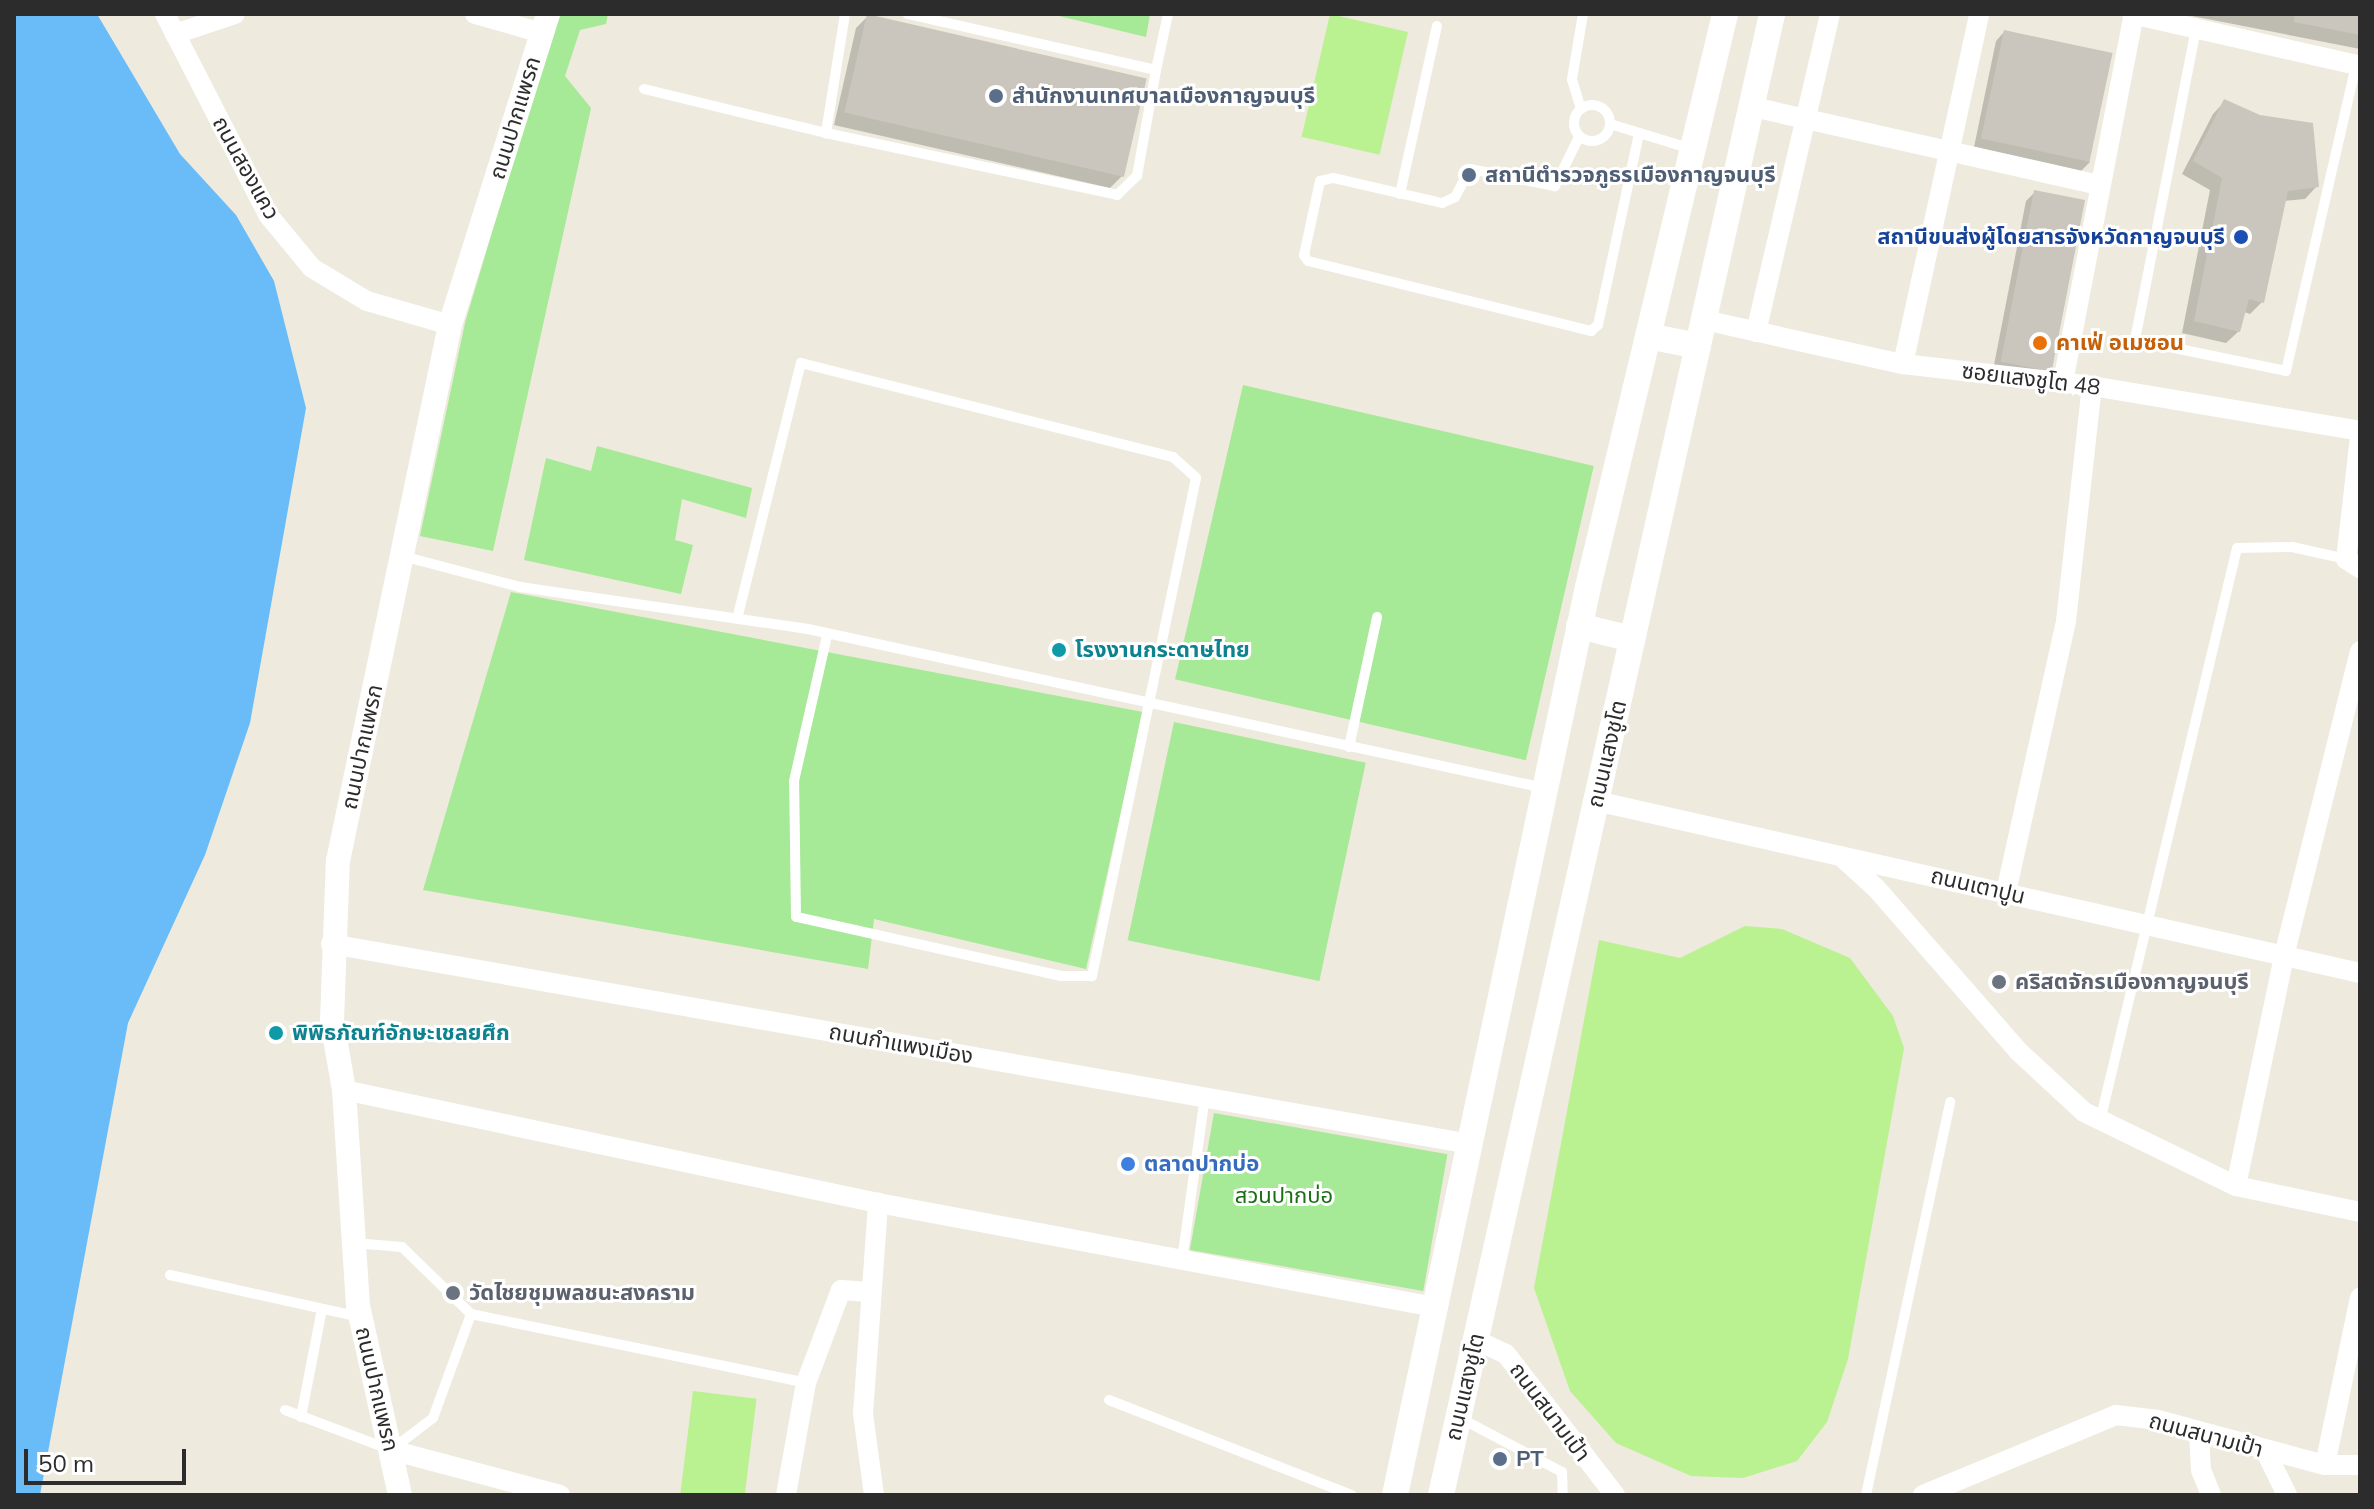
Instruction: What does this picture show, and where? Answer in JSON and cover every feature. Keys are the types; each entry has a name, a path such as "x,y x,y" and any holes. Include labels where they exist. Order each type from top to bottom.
{"main road":[{"name":"ถนนแสงชูโต","path":"1395,1495 1579,626 1725,14"},
{"name":"ถนนแสงชูโต","path":"1441,1495 1772,14"},
{"path":"1648,336 1701,333"},
{"path":"1579,626 1632,639"}],"street":[{"name":"ถนนสองแคว","path":"165,14 269,216 312,268 367,301 450,325"},
{"path":"175,34 235,14"},
{"path":"475,14 545,24"},
{"path":"1756,332 1830,14"},
{"path":"1903,364 1979,14"},
{"path":"2063,382 2133,14 2358,65"},
{"name":"ถนนปากแพรก","path":"400,1495 361,1317 344,1090 332,1021 331,944 338,861 450,325 545,24"},
{"path":"1753,107 2100,185"},
{"name":"ซอยแสงชูโต 48","path":"1701,333 1756,332 1903,364 2092,386 2360,431"},
{"path":"2006,892 2066,621 2092,386"},
{"path":"2353,563 2360,437"},
{"path":"2236,1186 2284,956 2360,651"},
{"name":"ถนนเตาปูน","path":"1596,801 2360,973"},
{"path":"1841,855 1876,888 2018,1051 2084,1112 2236,1186 2360,1212"},
{"name":"ถนนกำแพงเมือง","path":"331,944 1470,1144"},
{"path":"344,1090 878,1203 1435,1307"},
{"path":"874,1495 863,1414 869,1292 878,1203"},
{"path":"786,1495 806,1383 841,1290 869,1292"},
{"path":"2325,1465 2360,1298"},
{"name":"ถนนสนามเป้า","path":"1476,1340 1506,1354 1615,1495"},
{"name":"ถนนสนามเป้า","path":"1925,1494 2116,1415 2158,1420 2325,1465 2360,1465"},
{"path":"2199,1433 2201,1470 2211,1495"},
{"path":"391,1450 560,1495"},
{"path":"2265,1450 2287,1495"}],"lane":[{"path":"826,133 845,14"},
{"path":"907,14 1156,70"},
{"path":"644,89 826,133 1117,195 1137,176 1168,14"},
{"path":"1581,109 1572,79 1583,14"},
{"path":"1400,194 1437,26"},
{"path":"2196,29 2135,340 2286,371 2358,65"},
{"path":"1581,109 1600,107 1610,124 1693,149"},
{"path":"1581,109 1575,118 1579,137 1555,186 1476,168 1466,172 1450,202 1333,178 1320,181 1314,187 1304,255 1308,261 1591,331 1598,325 1639,133"},
{"path":"1579,137 1599,140 1610,124"},
{"path":"737,619 801,363 1173,457 1196,478 1152,706 1092,976 1061,976 796,917 794,781 827,636"},
{"path":"2100,1121 2237,548 2292,547 2353,563"},
{"path":"402,556 520,587 737,619 827,636 1545,789"},
{"path":"1349,747 1377,617"},
{"path":"1182,1260 1205,1097"},
{"path":"1866,1495 1950,1102"},
{"path":"354,1243 402,1247 471,1314 806,1383"},
{"path":"170,1275 361,1317"},
{"path":"301,1417 322,1309"},
{"path":"285,1410 391,1450 433,1418 471,1314"},
{"path":"1109,1400 1352,1495"},
{"path":"1458,1417 1562,1472 1563,1495"}],"green space":[{"path":"557,14 608,14 606,24 580,30 565,76 591,108 493,551 420,536 465,323"},
{"path":"1051,14 1150,14 1146,37"},
{"path":"1330,14 1408,32 1380,155 1302,137"},
{"path":"1243,385 1594,466 1526,760 1175,679"},
{"path":"597,446 752,488 746,518 682,499 675,540 693,545 681,594 524,560 546,458 591,471"},
{"path":"511,592 1143,712 1086,969 874,919 868,969 423,890"},
{"path":"1174,722 1366,763 1319,981 1128,940"},
{"path":"1745,926 1782,929 1850,958 1893,1016 1904,1048 1848,1359 1827,1422 1797,1461 1743,1478 1691,1476 1616,1443 1570,1391 1534,1288 1599,940 1680,958"},
{"name":"สวนปากบ่อ","path":"1214,1113 1447,1154 1423,1291 1190,1250"},
{"path":"693,1391 757,1399 745,1495 680,1495"}],"water":[{"path":"14,14 97,14 180,154 236,215 274,281 306,408 250,723 205,855 128,1023 40,1495 14,1495"}],"building":[{"name":"สำนักงานเทศบาลเมืองกาญจนบุรี","path":"867,14 1147,79 1124,177 844,112"},
{"path":"2295,14 2360,14 2360,35 2294,22"},
{"path":"2004,30 2113,53 2089,162 1981,139"},
{"path":"2224,99 2260,115 2313,123 2319,187 2288,191 2264,303 2249,299 2240,332 2194,321 2222,178 2193,161"},
{"path":"2034,190 2085,200 2052,372 2001,362"}],"place":[{"name":"สำนักงานเทศบาลเมืองกาญจนบุรี","path":"996,96"},
{"name":"สถานีตำรวจภูธรเมืองกาญจนบุรี","path":"1469,175"},
{"name":"สถานีขนส่งผู้โดยสารจังหวัดกาญจนบุรี","path":"2241,237"},
{"name":"คาเฟ่ อเมซอน","path":"2040,343"},
{"name":"โรงงานกระดาษไทย","path":"1059,650"},
{"name":"คริสตจักรเมืองกาญจนบุรี","path":"1999,982"},
{"name":"พิพิธภัณฑ์อักษะเชลยศึก","path":"276,1033"},
{"name":"ตลาดปากบ่อ","path":"1128,1164"},
{"name":"วัดไชยชุมพลชนะสงคราม","path":"453,1293"},
{"name":"PT","path":"1500,1459"}]}
